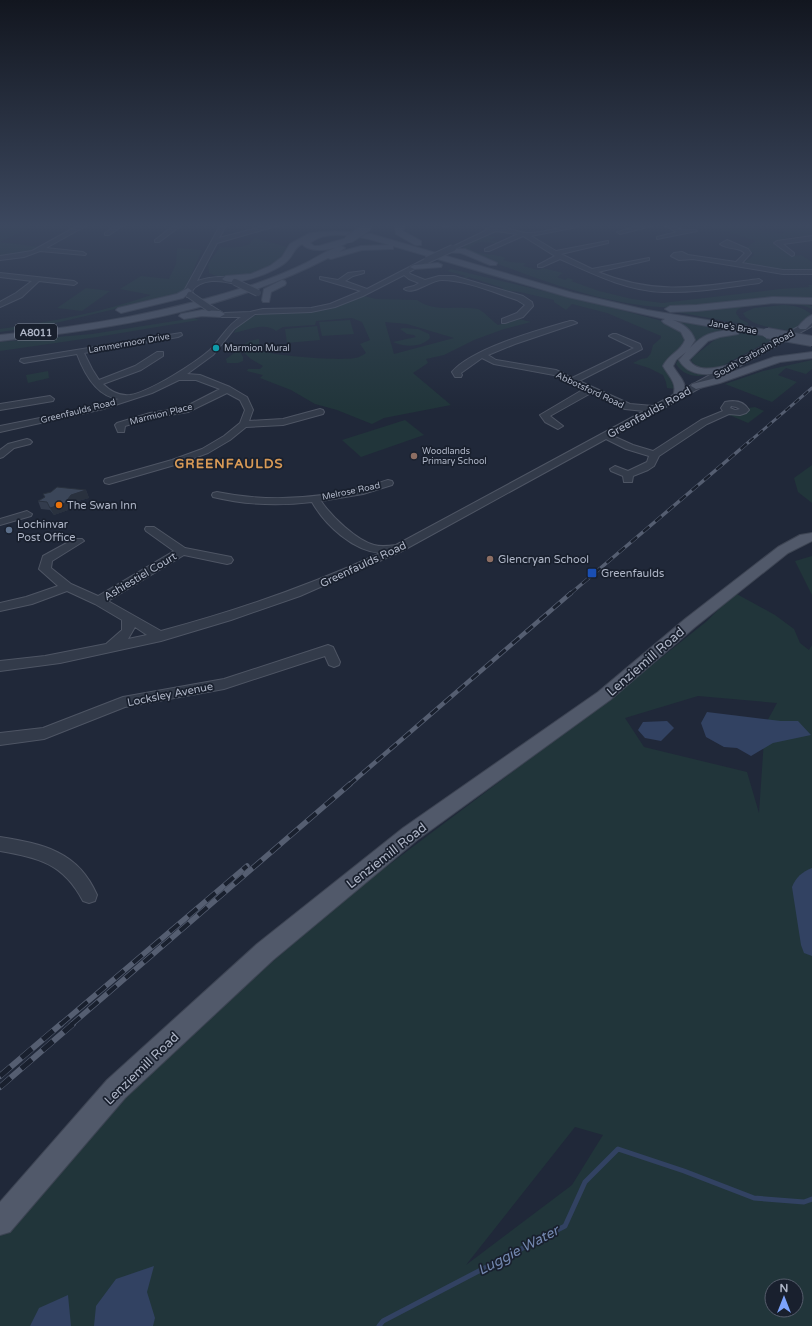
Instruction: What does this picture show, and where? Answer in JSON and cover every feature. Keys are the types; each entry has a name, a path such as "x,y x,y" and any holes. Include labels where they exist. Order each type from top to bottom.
{"main road":[{"name":"A8011","path":"0,337 71,327 150,312 217,295 245,286"},
{"name":"A8011","path":"0,337 88,327 171,311 257,286"},
{"path":"266,301 266,293 276,286"},
{"path":"534,286 568,293"},
{"name":"Jane's Brae","path":"543,286 602,303 647,312 769,332 812,337"},
{"name":"Jane's Brae","path":"545,286 568,293 621,304 812,341"},
{"path":"550,286 568,293"},
{"path":"111,313 180,296 190,291"},
{"path":"621,304 661,309 678,309 773,300 812,301"},
{"path":"795,301 812,306"},
{"path":"602,303 669,322 683,329 688,335 690,343 670,359 669,364 669,368 681,386 678,396"},
{"path":"769,332 739,316 738,308 745,306 783,303 800,306 808,309 812,313"},
{"path":"0,337 97,331 196,314 221,314"},
{"path":"0,337 96,316"},
{"path":"803,327 812,318"},
{"path":"728,368 712,371 700,370 690,367 684,360 705,339 711,336 735,332 769,332"},
{"path":"696,386 716,381 778,359 812,355"},
{"path":"669,364 676,370 686,375 703,378 713,376"},
{"name":"Lenziemill Road","path":"0,1222 116,1089 265,952 410,834 604,696 690,623 782,550 805,538 812,537"}],"street":[{"path":"0,305 19,295 30,286"},
{"path":"190,291 192,286"},
{"path":"190,291 196,286"},
{"path":"243,286 258,293 266,301 280,307 296,310"},
{"path":"352,286 367,291"},
{"path":"221,314 240,315 272,310 319,309 338,304 376,286"},
{"path":"408,289 419,286"},
{"path":"480,286 520,298 528,304 529,306 520,315 506,321"},
{"path":"636,286 663,290 690,290 722,286"},
{"path":"190,291 197,301 230,320 228,330"},
{"name":"Greenfaulds Road","path":"3,427 80,412 107,405 159,386 192,367 212,351 219,344 228,330 241,319 265,307 266,301"},
{"path":"458,375 456,372 470,361 482,355 532,335 573,323"},
{"name":"South Carbrain Road","path":"696,386 812,323"},
{"name":"Lammermoor Drive","path":"24,361 178,334"},
{"path":"574,380 638,348 637,346 613,336"},
{"name":"Lammermoor Drive","path":"80,352 82,360 92,377 110,395"},
{"name":"Lammermoor Drive","path":"99,383 138,368 160,354"},
{"name":"Abbotsford Road","path":"482,355 494,362 556,373 574,380 628,407 654,408"},
{"path":"192,367 197,376"},
{"path":"109,481 175,462 205,450 227,438 244,424 249,410 244,399 227,389 197,376 176,377"},
{"name":"Greenfaulds Road","path":"0,666 53,660 161,637 236,615 288,597 367,565 398,550 696,386"},
{"name":"Marmion Place","path":"121,430 120,425 150,416 185,410 227,389"},
{"path":"558,426 548,420 545,415 591,389"},
{"path":"107,405 110,400 110,395 132,397"},
{"path":"0,407 50,399"},
{"name":"Abbotsford Road","path":"628,407 633,413 632,420"},
{"path":"615,469 628,477 651,464 655,454 704,422 729,411"},
{"path":"244,424 264,426 284,423 320,412"},
{"path":"606,436 623,445 642,452 655,454"},
{"path":"0,455 11,446 27,442"},
{"name":"Melrose Road","path":"217,494 238,499 268,502 315,499 358,492 388,483"},
{"name":"Melrose Road","path":"315,499 325,514 361,542 370,547 398,550"},
{"path":"0,522 27,514"},
{"name":"Ashiestiel Court","path":"150,530 182,551 227,560"},
{"path":"78,541 47,559 45,569 68,587 99,601 161,637"},
{"path":"367,565 370,547"},
{"name":"Ashiestiel Court","path":"99,601 182,551"},
{"path":"0,607 28,601 68,587"},
{"path":"110,648 126,634 129,621 127,617"},
{"name":"Locksley Avenue","path":"0,739 44,733 123,702 224,684 328,650 334,662"},
{"path":"0,844 33,849 61,861 81,879 89,895"}],"green space":[{"path":"125,286 186,286 179,294 43,326 0,332 0,329 76,316 151,295 120,289"},
{"path":"496,286 522,286 606,306 666,322 681,330 687,341 672,355 666,364 676,389 667,388 663,375 649,368 633,363 647,358 651,353 653,345 661,338 661,336 607,313 572,304 566,310 554,302 554,300 520,292 501,290 503,288"},
{"path":"560,286 585,286 632,299 662,303 812,286 812,299 678,308 625,303"},
{"path":"86,288 110,291 82,311 57,308"},
{"path":"364,296 376,299 417,300 429,306 435,307 478,309 484,312 498,325 519,319 531,322 504,329 474,340 444,355 426,359 428,363 413,373 451,405 384,418 372,424 337,410 315,404 291,390 260,378 263,375 247,371 248,369 260,369 263,366 251,359 239,348 249,341 259,339 259,350 266,352 291,356 321,358 356,358 366,353 360,344 370,340 362,322 352,318 316,321 315,325 283,327 276,331 272,328 261,327 234,333 243,322 266,312 320,310 340,306","holes":["385,322 407,324 454,338 394,354"]},
{"path":"774,302 799,302 812,306 812,309 796,304"},
{"path":"760,303 744,306 737,310 736,313 740,319 748,323 748,325 671,311"},
{"path":"782,305 801,308 809,312 812,317 790,331 758,324 746,318 743,313 754,308"},
{"path":"637,312 735,329 715,334 682,360 711,373 696,376 687,374 676,364 678,360 693,348 695,343 694,337 689,331 672,322"},
{"path":"194,318 199,320 0,351 0,342 92,334"},
{"path":"350,320 354,334 322,336 319,322"},
{"path":"317,326 320,340 287,343 285,329"},
{"path":"400,329 418,329 429,334 430,338 422,344 412,346 393,342 416,337 414,335 407,334"},
{"path":"743,333 775,338 714,370 699,368 691,361 693,357 717,338"},
{"path":"237,351 240,352 243,357 243,361 238,363 227,363 226,359"},
{"path":"812,360 812,369 806,374 786,368 778,375 797,382 772,402 725,384 763,371"},
{"path":"48,371 49,378 28,383 26,375"},
{"path":"755,407 764,411 748,423 727,414 744,414 749,411 748,408"},
{"path":"405,420 424,435 361,457 342,440"},
{"path":"812,465 812,503 798,492 794,478"},
{"path":"812,556 812,595 795,561"},
{"path":"735,593 775,615 794,629 800,643 809,650 812,645 812,1326 0,1326 0,1232 99,1122 180,1041 358,888 616,694 707,621","holes":["698,696 777,703 765,725 759,813 747,772 644,747 625,718","575,1127 603,1135 572,1185 466,1265"]}],"water":[{"path":"707,712 781,721 798,721 811,735 773,743 751,756 737,748 724,747 706,737 701,723"},
{"path":"667,721 674,728 661,741 645,738 638,730 643,722"},
{"path":"154,1266 147,1292 155,1318 153,1326 94,1326 96,1306 116,1279"},
{"path":"68,1295 71,1326 30,1326 39,1308"}],"building":[{"path":"57,487 86,490 71,495 65,503 50,508 47,502 38,501 45,497 43,494 51,492"}],"waterway":[{"name":"Luggie Water","path":"812,878 803,887 812,945"},
{"name":"Luggie Water","path":"379,1326 383,1321 565,1226 585,1182 618,1149 684,1171 754,1198 804,1202 812,1199"}],"railway":[{"path":"749,442 812,388"},
{"path":"570,594 750,441"},
{"path":"349,785 571,593"},
{"path":"71,1025 350,784"},
{"path":"60,1025 247,866"},
{"path":"0,1076 61,1024"},
{"path":"0,1087 73,1024"}],"place":[{"name":"Marmion Mural","path":"216,348"},
{"name":"Woodlands Primary School","path":"414,456"},
{"name":"The Swan Inn","path":"59,505"},
{"name":"Lochinvar Post Office","path":"9,530"},
{"name":"Glencryan School","path":"490,559"},
{"name":"Greenfaulds","path":"592,573"}],"district":[{"name":"GREENFAULDS","path":"229,463"}]}
